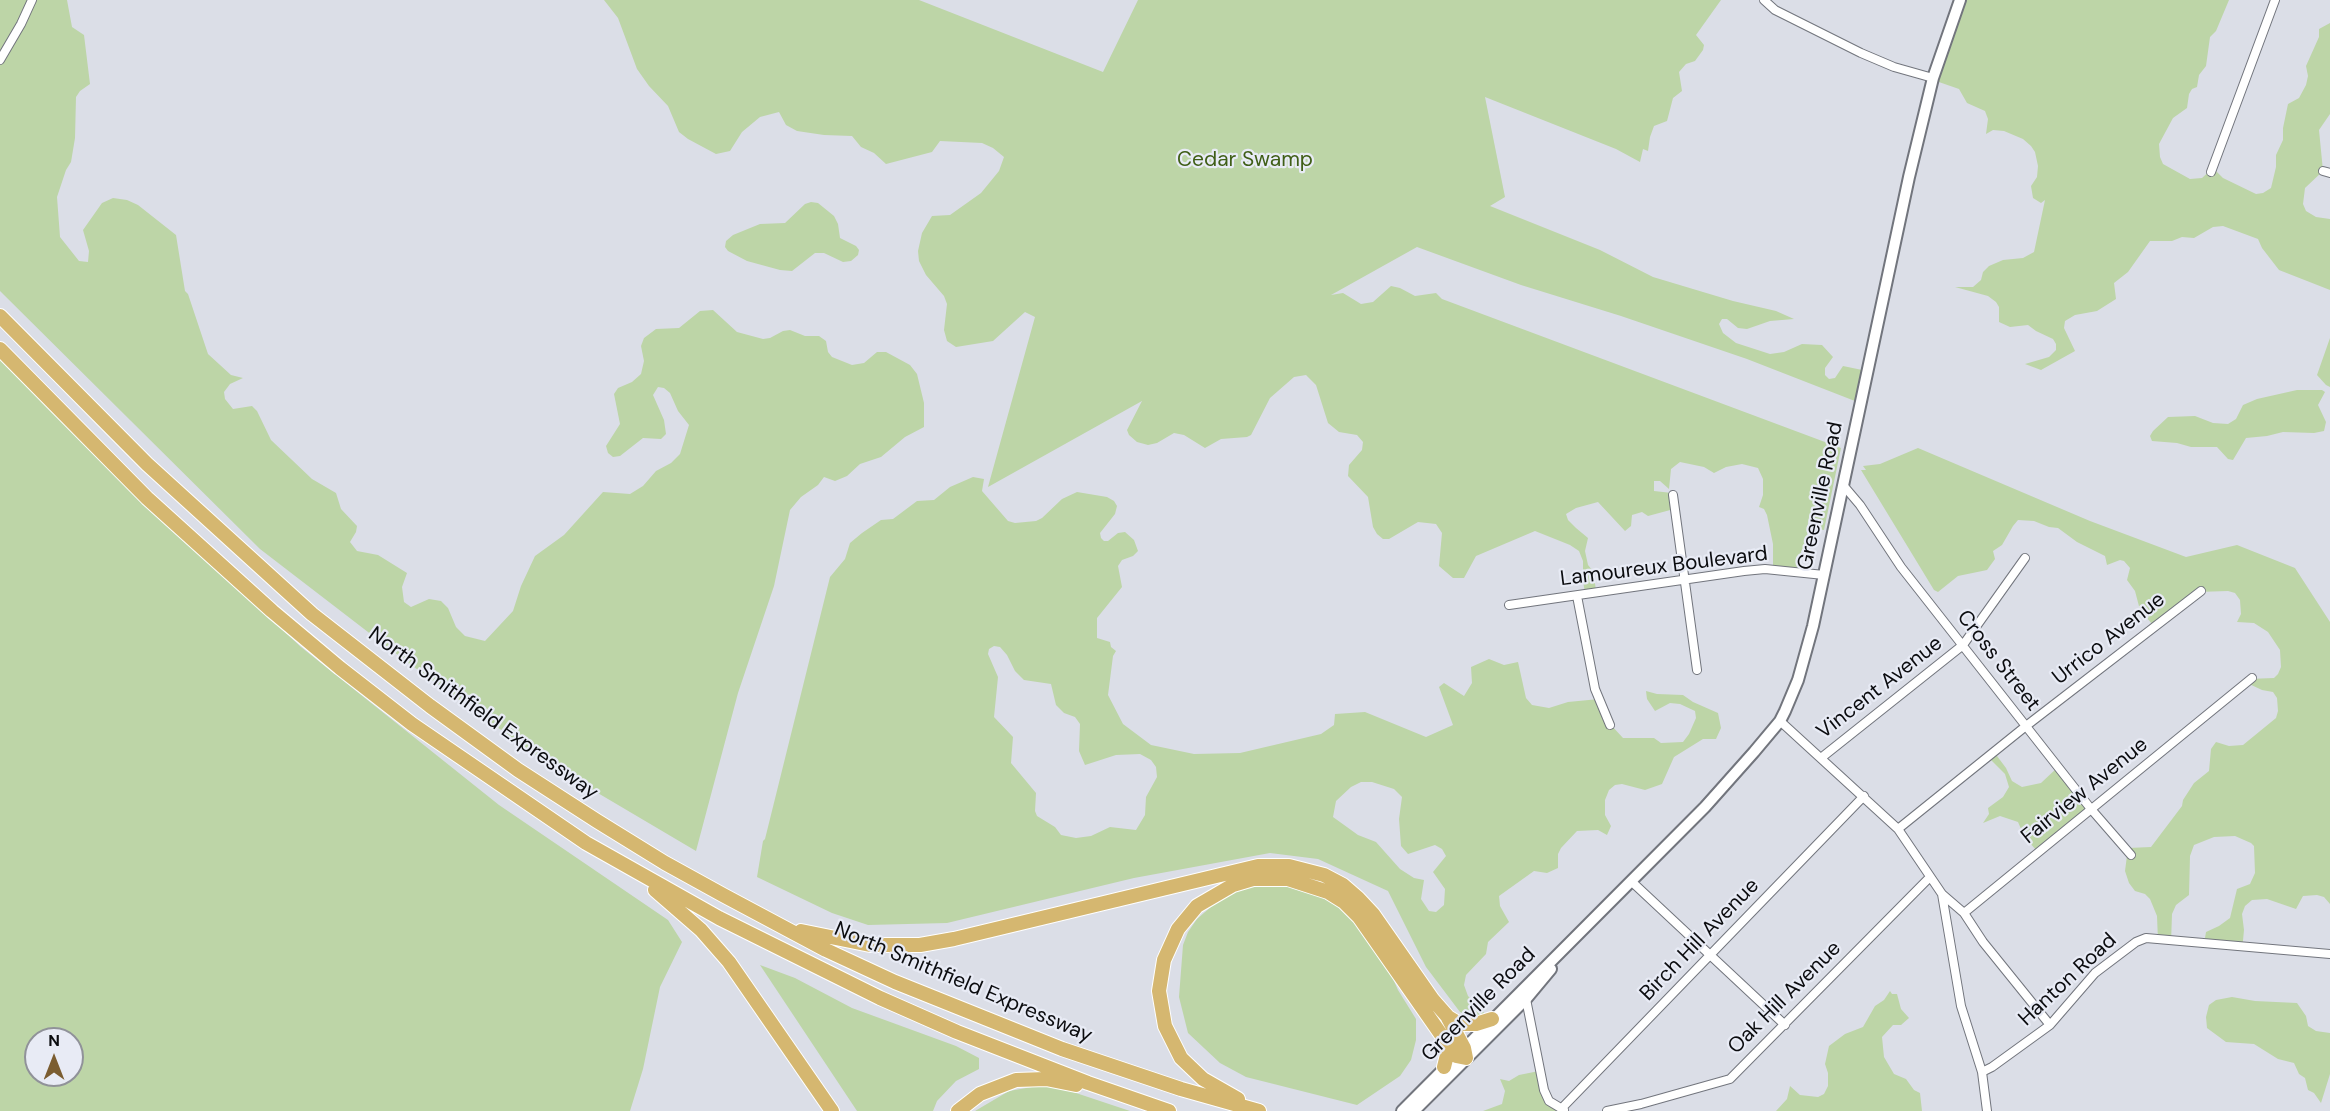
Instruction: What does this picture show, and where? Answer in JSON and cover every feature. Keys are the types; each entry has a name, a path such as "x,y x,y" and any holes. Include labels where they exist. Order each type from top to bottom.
{"highway":[{"name":"North Smithfield Expressway","path":"0,316 147,464 218,531 312,614 518,770 597,821 665,863 826,950 895,982 1009,1029 1118,1069 1258,1111"},
{"name":"North Smithfield Expressway","path":"0,349 104,455 206,553 340,668 412,724 508,791 628,868 747,933 880,998 957,1032 1168,1111"},
{"path":"786,927 870,945 920,945 954,939 1258,866 1290,866 1330,878 1358,898 1373,914 1432,1000 1448,1017 1465,1024 1476,1024 1492,1019"},
{"path":"628,868 701,930 722,954 832,1111"},
{"path":"1267,1111 1230,1095 1192,1070 1171,1042 1165,1026 1159,991 1164,960 1178,929 1197,906 1233,885 1253,879 1288,879 1318,887 1344,902 1359,917 1445,1040 1462,1054"},
{"path":"1448,1017 1462,1054"},
{"path":"1444,1067 1447,1055 1445,1040"},
{"path":"958,1111 991,1089 1024,1079 1046,1080 1121,1095"}],"main road":[{"name":"Greenville Road","path":"1414,1111 1492,1019 1585,929 1705,807 1780,721 1805,657 1898,225 1933,78 1960,0"},
{"name":"Greenville Road","path":"1402,1111 1444,1067 1526,999 1585,929"}],"street":[{"path":"0,60 32,0"},
{"path":"1764,0 1775,10 1861,53 1894,68 1933,78"},
{"path":"2211,172 2275,0"},
{"name":"Cross Street","path":"1843,485 1901,567 2091,809 2131,855"},
{"path":"1673,495 1697,670"},
{"name":"Vincent Avenue","path":"1821,758 1963,645 2025,558"},
{"name":"Lamoureux Boulevard","path":"1509,605 1765,569 1824,575"},
{"name":"Urrico Avenue","path":"1898,829 2200,591"},
{"path":"1577,596 1595,689 1610,725"},
{"name":"Fairview Avenue","path":"1964,913 2252,678"},
{"path":"1780,721 1898,829 1942,894 1964,913 1983,942 2050,1025"},
{"name":"Birch Hill Avenue","path":"1563,1110 1864,796"},
{"name":"Oak Hill Avenue","path":"1607,1111 1730,1079 1930,877"},
{"path":"1632,881 1785,1025"},
{"path":"1942,894 1961,1006 1982,1072 1987,1111"},
{"name":"Hanton Road","path":"1982,1072 2050,1025 2095,974 2136,942 2146,938 2330,954"},
{"path":"1526,999 1544,1090 1549,1101 1563,1110"}],"green space":[{"path":"0,0 67,0 72,27 84,35 90,84 76,97 75,138 71,162 57,197 60,237 79,261 88,262 89,251 83,230 102,203 113,198 127,200 138,205 176,235 185,291 208,354 231,375 243,378 230,384 224,392 225,399 233,409 252,406 257,411 271,440 312,479 336,493 341,509 357,526 350,542 357,551 378,555 407,573 402,587 404,602 411,607 429,599 441,601 448,608 456,627 465,636 485,641 513,611 521,586 535,556 564,535 603,492 630,494 643,486 656,471 671,463 680,454 689,425 678,411 670,393 658,387 653,395 664,420 666,434 661,439 643,438 620,456 613,457 608,453 606,446 620,424 614,394 618,388 632,382 641,374 644,361 641,346 644,338 656,329 679,328 700,311 713,310 737,332 763,339 790,330 805,336 819,336 826,341 828,352 832,357 852,365 864,363 877,352 886,352 910,365 917,374 924,403 924,427 905,437 881,457 860,464 847,476 835,481 824,477 790,510 774,586 738,693 696,851 547,763 407,662 260,549 0,291"},
{"name":"Cedar Swamp","path":"604,0 919,0 1103,72 1138,0 1721,0 1696,35 1704,45 1703,50 1695,61 1686,64 1679,72 1682,91 1673,98 1667,121 1654,126 1648,151 1643,149 1640,162 1616,149 1485,97 1505,197 1490,206 1600,250 1653,277 1733,301 1776,311 1794,319 1770,321 1747,329 1738,328 1727,319 1722,319 1719,324 1723,333 1736,343 1770,354 1784,352 1802,344 1822,345 1833,357 1825,368 1825,375 1829,379 1835,378 1843,366 1867,371 1860,403 1747,359 1521,285 1417,247 1331,295 1343,293 1361,304 1373,302 1391,286 1415,296 1436,293 1442,299 1841,448 1824,530 1812,528 1808,521 1807,547 1801,551 1800,570 1773,568 1773,544 1767,515 1764,509 1759,507 1763,495 1763,479 1758,468 1742,464 1726,467 1714,473 1704,467 1680,462 1671,469 1669,489 1660,481 1654,481 1654,491 1672,493 1674,509 1648,516 1642,512 1632,515 1631,526 1625,531 1598,502 1576,508 1566,514 1568,520 1588,538 1585,551 1588,565 1593,571 1596,590 1585,593 1583,561 1579,551 1535,531 1476,556 1464,578 1453,578 1439,566 1442,533 1436,524 1418,522 1389,539 1383,539 1377,534 1373,527 1368,497 1348,476 1349,465 1362,450 1363,442 1357,435 1339,432 1328,423 1316,385 1306,375 1294,377 1270,398 1251,435 1247,437 1221,439 1205,448 1184,435 1174,433 1157,443 1148,445 1137,442 1127,430 1142,401 988,487 1035,317 1025,312 993,341 956,347 947,341 944,330 947,304 944,296 926,275 919,261 918,251 922,233 932,216 950,215 981,193 999,171 1004,157 982,143 940,141 932,152 886,164 874,153 861,147 852,136 797,131 786,125 779,112 760,117 742,132 730,151 716,154 679,132 668,106 637,69 618,18"},
{"path":"1964,0 2229,0 2216,31 2210,37 2206,66 2199,75 2197,87 2189,94 2187,108 2173,118 2159,144 2160,157 2163,164 2190,179 2202,178 2213,168 2223,178 2256,194 2271,188 2276,155 2283,140 2288,104 2299,98 2306,85 2308,76 2306,66 2319,37 2319,29 2330,23 2330,114 2319,130 2323,171 2305,188 2303,204 2306,211 2316,217 2330,219 2330,290 2279,270 2258,239 2223,226 2213,227 2194,238 2182,237 2172,241 2150,241 2128,272 2114,283 2116,299 2097,311 2075,315 2065,321 2064,328 2075,351 2041,370 2025,364 2049,357 2056,350 2053,339 2028,325 2010,327 1999,322 1999,307 1996,302 1988,296 1955,287 1973,287 1981,280 1983,272 1989,266 2003,260 2023,258 2034,252 2045,200 2041,203 2033,198 2031,186 2037,177 2038,166 2031,146 2023,139 2004,131 1993,130 1986,134 1988,119 1985,111 1967,103 1959,89 1936,81"},
{"path":"818,203 834,216 840,238 859,250 858,255 851,261 843,262 824,253 815,253 792,271 780,270 747,261 725,247 726,241 733,235 760,224 785,223 805,204"},
{"path":"2330,338 2330,387 2317,375"},
{"path":"0,351 241,591 301,647 499,805 668,920 682,942 660,987 643,1069 630,1111 0,1111"},
{"path":"2297,390 2325,392 2318,405 2326,422 2324,431 2283,432 2246,438 2233,460 2228,459 2217,447 2191,447 2177,443 2152,441 2150,436 2168,417 2195,416 2213,423 2228,424 2236,419 2243,405 2257,399"},
{"path":"1918,448 2090,521 2186,557 2237,545 2295,568 2330,622 2330,904 2324,897 2317,895 2303,896 2296,909 2267,899 2252,900 2245,906 2242,914 2244,930 2242,951 2206,946 2204,944 2206,932 2230,918 2237,889 2250,884 2255,873 2254,846 2251,843 2235,836 2214,837 2194,845 2190,856 2189,895 2176,905 2172,914 2171,943 2158,941 2157,916 2150,899 2145,894 2135,891 2125,871 2128,848 2151,847 2182,806 2183,800 2194,783 2209,771 2211,749 2216,742 2229,746 2243,745 2276,718 2277,698 2273,692 2247,683 2248,679 2274,678 2278,674 2281,667 2280,650 2268,632 2254,623 2237,622 2241,614 2240,600 2235,593 2228,591 2197,592 2153,625 2140,610 2135,591 2127,580 2130,568 2124,561 2120,560 2107,565 2105,556 2077,542 2058,528 2034,521 2018,520 2002,545 1993,551 1995,559 1987,570 1958,576 1938,592 1934,590 1861,470 1866,470 1863,466 1880,464"},
{"path":"973,477 984,479 982,491 1008,521 1015,523 1036,521 1042,518 1062,499 1077,492 1107,497 1114,501 1117,506 1115,514 1100,533 1101,538 1108,541 1118,533 1125,532 1134,540 1138,551 1133,556 1122,560 1118,566 1122,587 1097,618 1097,638 1110,642 1111,647 1116,651 1113,656 1108,695 1123,724 1151,745 1194,754 1240,753 1321,734 1334,725 1335,714 1365,712 1426,737 1453,725 1439,687 1444,683 1464,696 1472,683 1471,667 1489,659 1504,665 1518,662 1526,698 1532,705 1549,708 1568,702 1599,699 1611,725 1623,738 1654,738 1661,743 1683,742 1689,734 1696,718 1695,711 1680,704 1670,703 1655,711 1647,699 1646,691 1657,694 1683,695 1718,713 1721,728 1716,739 1703,739 1674,757 1662,784 1645,790 1622,784 1615,785 1609,790 1605,800 1605,815 1611,826 1607,835 1598,830 1577,831 1561,848 1558,854 1558,868 1547,873 1534,871 1499,896 1500,906 1509,922 1488,942 1486,954 1466,975 1464,985 1468,996 1489,1018 1488,1022 1460,1012 1426,967 1388,891 1318,859 1270,853 1134,878 947,923 868,925 832,913 757,877 763,841 830,577 845,559 850,543 862,533 881,520 893,519 917,501 934,500 950,487","holes":["994,646 1000,647 1015,671 1024,680 1051,684 1056,705 1064,713 1075,717 1080,724 1079,751 1085,765 1116,755 1140,754 1151,760 1156,767 1157,777 1146,797 1145,815 1136,830 1110,827 1091,836 1076,838 1061,835 1055,827 1037,816 1036,793 1011,763 1013,737 994,717 998,677 988,654 989,649","1361,782 1372,782 1394,789 1402,797 1399,819 1401,846 1408,854 1435,845 1442,849 1446,856 1433,872 1445,889 1444,905 1436,912 1429,911 1421,899 1424,880 1414,878 1400,869 1376,842 1358,835 1333,817 1336,801 1351,787"]},
{"path":"1994,752 2012,781 2022,787 2041,783 2058,767 2090,807 2036,850 2024,836 2018,822 2000,816 1983,823 1989,814 1988,808 2003,797 2009,787 2005,774 1989,758"},
{"path":"1251,880 1287,880 1336,901 1381,952 1398,990 1416,1019 1416,1040 1411,1060 1400,1076 1357,1105 1246,1077 1220,1063 1188,1033 1179,997 1183,945 1188,932 1197,919 1220,899"},
{"path":"760,965 795,978 852,1008 956,1046 979,1058 979,1069 956,1081 937,1101 933,1111 857,1111"},
{"path":"1890,991 1892,994 1897,994 1901,1009 1909,1018 1901,1025 1893,1025 1882,1037 1884,1057 1894,1074 1906,1079 1914,1090 1920,1093 1922,1111 1776,1111 1787,1099 1790,1086 1800,1095 1818,1097 1824,1094 1828,1086 1825,1064 1829,1046 1845,1034 1863,1027 1875,1006 1884,1000"},
{"path":"2232,997 2255,1001 2297,1003 2306,1016 2308,1026 2316,1031 2330,1033 2330,1074 2321,1103 2314,1093 2308,1090 2305,1078 2299,1074 2294,1063 2278,1059 2254,1044 2226,1042 2207,1028 2206,1017 2209,1005 2216,1000"},
{"path":"1539,1071 1548,1098 1567,1111 1483,1111 1502,1104 1505,1091 1500,1079 1509,1081 1519,1075"},
{"path":"1049,1084 1130,1111 975,1111 1009,1091"}]}
